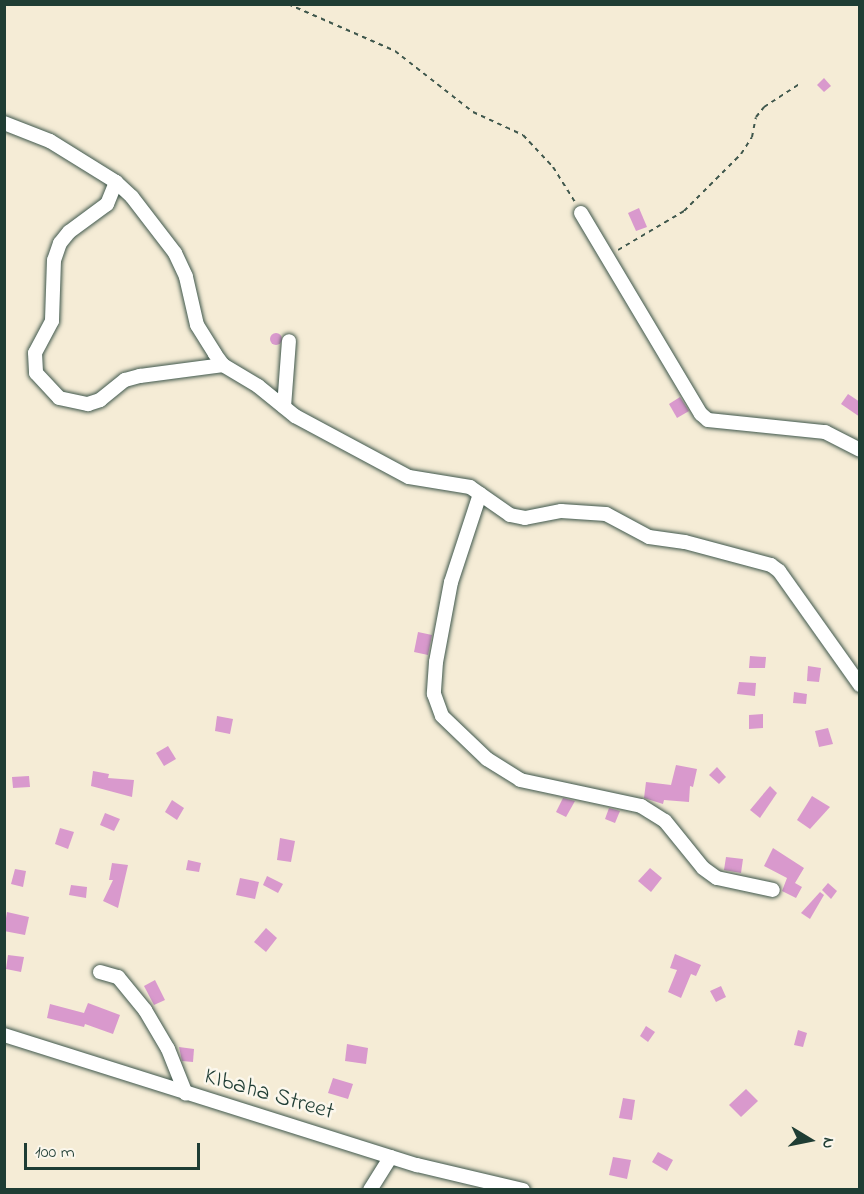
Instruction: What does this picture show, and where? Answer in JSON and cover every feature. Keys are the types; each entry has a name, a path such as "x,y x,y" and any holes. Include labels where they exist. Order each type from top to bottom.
{"street":[{"path":"4,123 50,141 116,182 149,215 175,253 186,277 197,325 223,365 284,407 395,471 419,480 461,483 510,515 525,518 561,511 606,514 649,537 686,542 771,565 779,571 860,685"},
{"path":"116,182 107,204 69,232 60,243 54,260 52,321 35,353 36,373 59,398 88,404 100,400 125,380 223,365"},
{"path":"581,213 604,257 708,420 798,426 825,432 860,450"},
{"path":"284,407 289,341"},
{"path":"480,494 451,582 436,662 434,694 442,716 487,759 520,780 641,806 665,821 704,868 717,878 773,890"},
{"path":"100,972 118,977 146,1010 168,1049 186,1094"},
{"name":"KIbaha Street","path":"4,1035 391,1157 523,1190"},
{"path":"370,1190 391,1157"}],"path":[{"path":"288,4 394,51 473,112 523,135 554,167 581,213"},
{"path":"604,257 684,211 741,154 752,137 756,117 764,107 801,83"}],"building":[{"path":"824,78 831,86 824,92 817,85"},
{"path":"639,208 647,227 636,231 628,213"},
{"path":"278,333 282,339 278,345 274,345 270,337"},
{"path":"848,394 860,402 860,417 841,404"},
{"path":"680,397 689,411 677,418 669,404"},
{"path":"418,632 432,635 428,655 414,652"},
{"path":"750,656 766,657 765,668 749,668"},
{"path":"808,666 821,668 819,682 807,681"},
{"path":"739,682 756,683 755,696 737,694"},
{"path":"794,692 807,694 806,704 793,703"},
{"path":"763,714 763,728 749,729 749,715"},
{"path":"217,716 233,719 230,734 215,731"},
{"path":"828,728 833,744 819,747 815,731"},
{"path":"168,746 176,759 164,766 156,753"},
{"path":"676,765 697,769 693,787 690,786 689,802 664,800 663,804 644,798 646,782 671,785"},
{"path":"717,767 726,777 719,784 709,775"},
{"path":"93,771 109,774 108,778 134,780 132,797 91,786"},
{"path":"29,776 30,787 13,788 12,777"},
{"path":"770,786 777,793 760,818 750,810"},
{"path":"812,796 830,807 810,829 797,820"},
{"path":"563,798 575,801 566,817 556,812"},
{"path":"172,800 184,808 177,820 165,812"},
{"path":"609,808 620,811 615,823 605,819"},
{"path":"105,813 120,819 114,831 100,825"},
{"path":"60,828 74,832 68,849 55,844"},
{"path":"280,838 295,841 291,862 277,860"},
{"path":"773,848 804,868 795,883 802,887 796,898 782,891 787,878 764,866"},
{"path":"726,857 743,859 741,873 724,870"},
{"path":"188,860 201,863 199,872 186,870"},
{"path":"112,863 128,865 118,908 103,901 113,880 109,880"},
{"path":"650,868 662,878 651,892 638,881"},
{"path":"15,869 26,871 23,887 11,884"},
{"path":"267,876 283,884 278,893 263,885"},
{"path":"240,878 259,882 255,899 236,895"},
{"path":"828,883 837,891 831,899 822,890"},
{"path":"71,885 87,887 86,898 69,895"},
{"path":"820,892 824,895 810,919 801,913"},
{"path":"7,912 29,917 25,935 4,931"},
{"path":"266,928 277,938 266,952 254,942"},
{"path":"675,954 701,965 696,976 691,974 681,998 668,992 677,970 670,968"},
{"path":"8,955 24,957 21,972 6,969"},
{"path":"155,980 165,1000 154,1005 144,986"},
{"path":"721,986 726,997 716,1002 710,991"},
{"path":"88,1003 120,1015 113,1034 85,1024 84,1027 47,1018 50,1004 84,1013"},
{"path":"646,1026 655,1032 648,1042 640,1036"},
{"path":"798,1030 807,1033 803,1047 794,1045"},
{"path":"347,1044 368,1048 366,1064 345,1061"},
{"path":"179,1047 194,1049 193,1062 182,1061"},
{"path":"333,1078 353,1084 348,1099 328,1093"},
{"path":"746,1089 758,1101 741,1117 729,1105"},
{"path":"623,1098 635,1100 632,1120 619,1118"},
{"path":"658,1152 673,1160 667,1171 652,1162"},
{"path":"613,1157 631,1160 627,1179 609,1175"}]}
